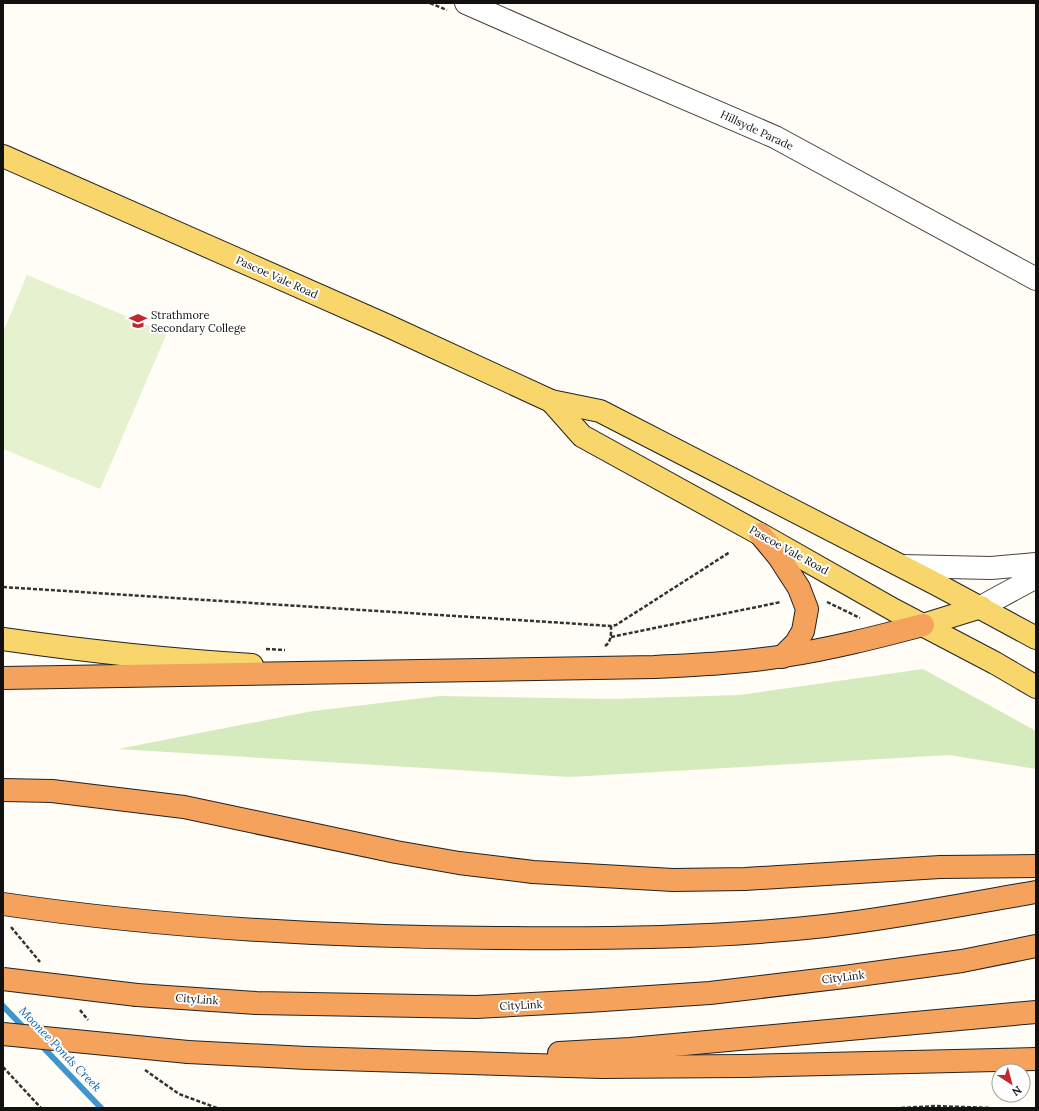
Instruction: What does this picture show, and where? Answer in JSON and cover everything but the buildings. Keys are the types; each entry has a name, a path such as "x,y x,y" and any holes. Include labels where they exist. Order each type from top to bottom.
{"highway":[{"path":"760,534 779,557 799,588 807,609 803,631 796,643 782,657"},
{"path":"3,678 654,667 782,657 837,647 923,625"},
{"path":"3,790 52,791 184,807 459,864 533,872 681,880 744,879 940,867 1036,866"},
{"path":"3,904 62,913 154,923 262,932 364,936 569,939 704,935 825,926 946,908 1036,892"},
{"name":"CityLink","path":"3,979 137,995 256,1003 468,1007 710,994 962,961 1036,946"},
{"path":"432,1061 630,1049 1036,1012"},
{"path":"3,1034 188,1052 307,1058 601,1067 745,1066 1036,1059"}],"main road":[{"name":"Pascoe Vale Road","path":"3,156 386,324 551,401 600,411 981,607 1036,638"},
{"name":"Pascoe Vale Road","path":"551,401 582,436 923,625 996,663 1036,687"},
{"path":"923,625 981,607"},
{"path":"3,639 64,648 197,662 377,672"}],"street":[{"name":"Hillsyde Parade","path":"466,3 775,137 1036,279"},
{"path":"902,566 991,568 1036,564"},
{"path":"981,607 1036,577"}],"path":[{"path":"3,586 611,626 616,625 730,552"},
{"path":"611,637 790,600 803,599 823,600 862,619"},
{"path":"601,649 608,644 611,637 611,626"},
{"path":"265,649 288,650"},
{"path":"3,1067 41,1108"},
{"path":"901,1108 936,1106 990,1108"}],"green space":[{"path":"27,275 167,333 100,489 3,449 3,332"},
{"path":"923,669 1036,731 1036,769 949,755 570,777 118,749 313,711 440,696 613,699 740,695"}],"waterway":[{"name":"Moonee Ponds Creek","path":"3,1006 26,1030"},
{"name":"Moonee Ponds Creek","path":"40,1044 101,1108"}],"place":[{"name":"Strathmore Secondary College","path":"138,321"}]}
